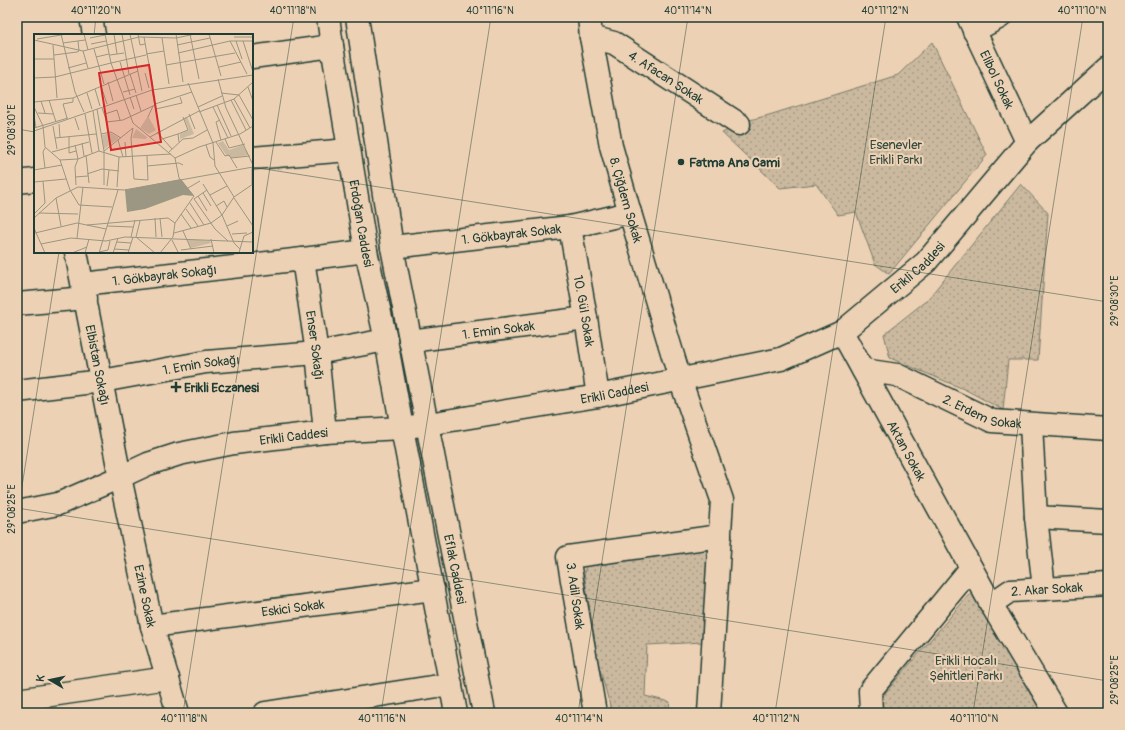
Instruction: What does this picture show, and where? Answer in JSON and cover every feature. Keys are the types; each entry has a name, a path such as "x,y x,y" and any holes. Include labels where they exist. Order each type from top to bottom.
{"street":[{"path":"91,17 94,34"},
{"name":"Erdoğan Caddesi","path":"328,17 366,250 386,340 402,428"},
{"name":"Erdoğan Caddesi","path":"357,17 392,247 428,424"},
{"path":"971,24 1000,17"},
{"name":"Elibol Sokak","path":"971,24 1027,142"},
{"name":"4. Afacan Sokak","path":"590,27 739,124"},
{"name":"8. Çiğdem Sokak","path":"590,27 612,146 630,213 680,379"},
{"path":"253,57 332,46"},
{"name":"Erikli Caddesi","path":"17,512 58,504 148,464 179,454 234,443 325,432 402,428 428,424 598,396 781,358 842,332 926,262 1027,142 1108,68"},
{"path":"253,158 350,150"},
{"path":"17,182 34,180"},
{"name":"1. Gökbayrak Sokak","path":"392,247 570,227 630,213"},
{"name":"10. Gül Sokak","path":"570,227 598,396"},
{"name":"1. Gökbayrak Sokağı","path":"17,304 84,291 366,250"},
{"name":"Elbistan Sokağı","path":"76,253 120,477"},
{"name":"Enser Sokağı","path":"303,259 317,353 325,432"},
{"name":"1. Emin Sokak","path":"410,340 586,318"},
{"name":"Aktan Sokak","path":"842,332 991,604 1056,713"},
{"name":"1. Emin Sokağı","path":"17,391 102,381 206,362 317,353 386,340"},
{"name":"2. Erdem Sokak","path":"863,370 897,375 992,421 1108,429"},
{"path":"680,379 722,500 709,713"},
{"name":"Eflak Caddesi","path":"428,424 484,713"},
{"path":"1031,424 1036,517 1044,589"},
{"name":"Eflak Caddesi","path":"402,428 456,713"},
{"name":"Ezine Sokak","path":"120,477 152,626 178,713"},
{"path":"1036,517 1108,520"},
{"name":"3. Adil Sokak","path":"595,713 568,557 720,536"},
{"path":"871,713 870,691 971,568"},
{"name":"2. Akar Sokak","path":"991,604 1010,590 1108,585"},
{"name":"Eskici Sokak","path":"152,626 433,589"},
{"path":"17,700 168,678"},
{"path":"265,713 451,684"}],"green space":[{"name":"Esenevler Erikli Parkı","path":"932,42 987,155 889,274 875,264 856,212 838,215 816,184 780,188 722,133 746,121 898,75"},
{"path":"1021,184 1048,213 1038,360 1008,360 1003,410 966,390 890,358 884,334 927,300"},
{"path":"698,545 713,553 704,642 647,645 645,696 670,702 668,713 612,713 598,662 584,573 587,561"},
{"name":"Erikli Hocalı Şehitleri Parkı","path":"974,589 1043,713 881,713 880,699"}],"place":[{"name":"Fatma Ana Cami","path":"681,162"},
{"name":"Erikli Eczanesi","path":"176,387"}]}
